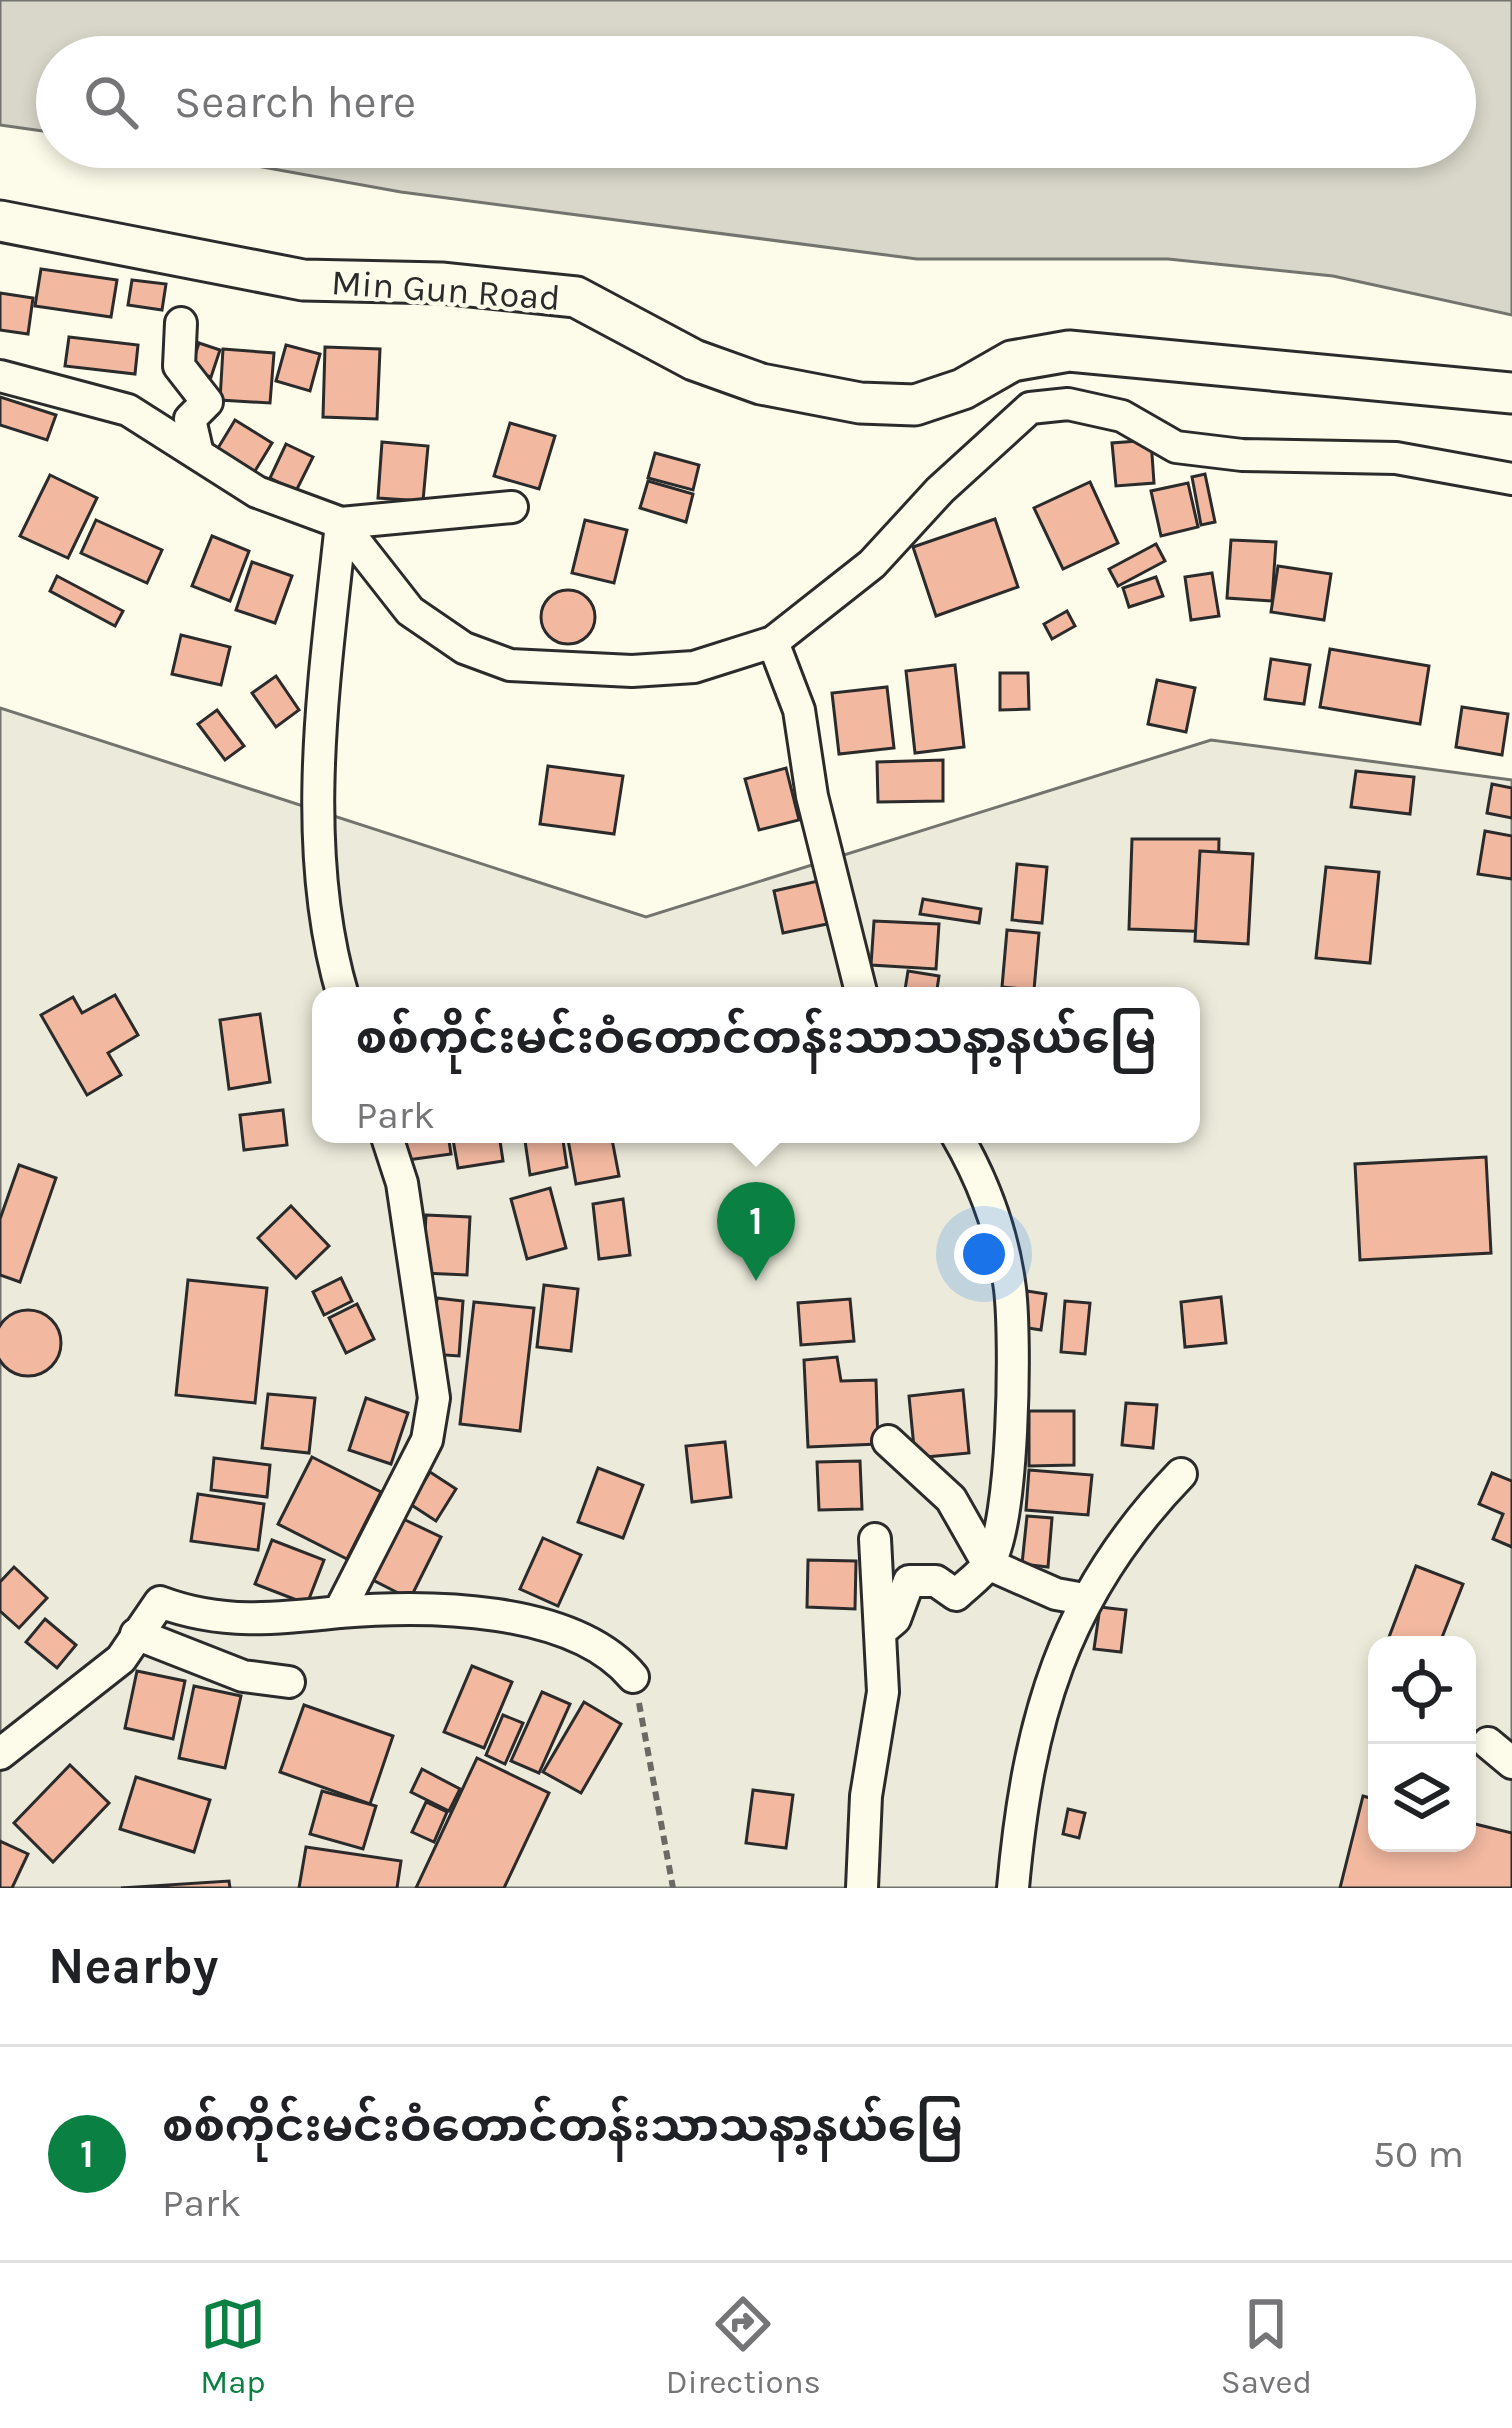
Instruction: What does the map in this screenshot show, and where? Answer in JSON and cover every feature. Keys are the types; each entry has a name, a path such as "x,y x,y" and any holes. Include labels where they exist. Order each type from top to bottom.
{"street":[{"name":"Min Gun Road","path":"0,221 303,280 441,283 576,296 694,360 761,384 860,403 916,405 963,389 1012,361 1070,351 1512,393"},
{"path":"182,323 179,366 207,402 190,419 198,454"},
{"path":"0,376 128,410 257,492 341,523 512,507"},
{"path":"341,523 410,611 464,648 510,665 571,671 694,667 772,642 872,564 940,490 1030,408 1068,404 1122,416 1176,447 1242,455 1396,458 1512,479"},
{"path":"341,523 320,763 323,878 341,987"},
{"path":"772,642 799,710 812,796 860,987"},
{"path":"339,1612 427,1440 434,1398 402,1184 389,1143"},
{"path":"882,1630 895,1619 909,1581 936,1581 956,1595 988,1564 998,1539 1011,1452 1010,1292 983,1181 961,1143"},
{"path":"889,1441 951,1499 988,1564 1055,1594 1084,1599"},
{"path":"1013,1888 1022,1789 1061,1653 1084,1599 1145,1512 1181,1474"},
{"path":"862,1888 866,1796 883,1692 875,1539"},
{"path":"0,1754 121,1659 160,1602 202,1618 266,1620 444,1607 524,1622 590,1642 616,1656 633,1677"},
{"path":"136,1634 244,1676 289,1682"}],"path":[{"path":"633,1677 673,1888"}],"shaded area":[{"path":"0,0 1512,0 1512,315 1333,276 1168,259 917,259 401,192 268,168 1476,168 1476,36 36,36 36,130 0,125"},
{"path":"0,708 646,917 1211,740 1512,780 1512,1888 0,1888"}],"building":[{"path":"41,269 117,280 111,317 35,306"},
{"path":"132,280 166,284 162,310 128,305"},
{"path":"0,293 33,298 28,334 0,330"},
{"path":"69,337 138,345 135,374 65,366"},
{"path":"199,343 220,350 211,377 190,370"},
{"path":"286,345 320,354 310,391 276,381"},
{"path":"325,347 380,349 377,419 323,417"},
{"path":"223,349 274,353 270,403 220,400"},
{"path":"0,397 56,415 47,440 0,425"},
{"path":"235,420 272,443 252,476 215,453"},
{"path":"510,423 555,436 539,489 494,476"},
{"path":"1151,440 1154,483 1116,486 1112,443"},
{"path":"382,442 428,446 423,501 378,498"},
{"path":"286,444 313,457 296,491 270,478"},
{"path":"655,453 699,465 693,490 648,478"},
{"path":"1205,474 1215,522 1201,525 1192,477"},
{"path":"50,475 97,498 68,558 20,536"},
{"path":"648,481 693,494 686,522 640,508"},
{"path":"1090,482 1118,543 1063,569 1034,508"},
{"path":"1188,483 1198,527 1161,536 1151,491"},
{"path":"995,519 1018,587 936,616 913,547"},
{"path":"96,520 162,550 147,583 81,553"},
{"path":"585,520 627,530 614,583 572,573"},
{"path":"212,536 249,551 230,601 192,586"},
{"path":"1231,540 1276,542 1272,601 1227,598"},
{"path":"1156,544 1165,561 1118,586 1109,569"},
{"path":"252,562 292,576 275,623 236,610"},
{"path":"1278,566 1331,574 1324,620 1271,612"},
{"path":"1212,573 1219,616 1191,620 1185,577"},
{"path":"57,576 123,611 115,626 50,591"},
{"path":"1156,577 1163,596 1129,607 1123,588"},
{"path":"568,590 587,598 595,617 587,636 568,644 549,636 541,617 549,598"},
{"path":"1067,611 1075,626 1052,639 1044,624"},
{"path":"181,635 230,647 221,685 172,674"},
{"path":"1330,649 1429,666 1420,724 1320,707"},
{"path":"1271,659 1310,665 1304,704 1265,699"},
{"path":"955,665 964,747 915,753 906,671"},
{"path":"1000,673 1028,673 1029,709 1000,710"},
{"path":"276,676 299,710 276,727 252,693"},
{"path":"1157,680 1195,688 1186,732 1148,724"},
{"path":"887,687 894,748 839,754 832,693"},
{"path":"1462,707 1508,714 1502,755 1456,747"},
{"path":"217,710 244,746 225,760 198,724"},
{"path":"943,760 943,801 878,802 877,762"},
{"path":"548,766 623,776 614,834 540,824"},
{"path":"786,768 799,820 759,830 745,779"},
{"path":"1356,771 1414,777 1410,814 1351,807"},
{"path":"1492,784 1512,788 1512,818 1487,813"},
{"path":"1485,831 1512,836 1512,879 1478,874"},
{"path":"1132,839 1219,839 1217,932 1129,929"},
{"path":"1200,851 1253,854 1248,944 1195,941"},
{"path":"1017,864 1047,867 1042,923 1012,920"},
{"path":"1326,867 1379,872 1370,963 1316,958"},
{"path":"818,881 827,924 783,933 774,891"},
{"path":"923,899 981,909 979,923 920,914"},
{"path":"874,921 939,924 936,969 871,965"},
{"path":"1007,930 1039,933 1034,987 1002,987"},
{"path":"908,971 939,976 937,987 905,987"},
{"path":"115,995 138,1035 108,1053 121,1075 87,1095 41,1015 73,997 82,1013"},
{"path":"260,1014 270,1082 229,1089 220,1020"},
{"path":"283,1110 287,1145 244,1150 240,1115"},
{"path":"398,1143 449,1143 451,1154 400,1161"},
{"path":"454,1143 500,1143 503,1161 458,1168"},
{"path":"525,1143 563,1143 567,1167 530,1175"},
{"path":"569,1143 613,1143 619,1176 576,1184"},
{"path":"1486,1157 1491,1253 1360,1260 1355,1164"},
{"path":"19,1165 56,1178 20,1282 0,1275 0,1219"},
{"path":"550,1188 566,1248 527,1259 511,1199"},
{"path":"623,1199 630,1255 599,1259 593,1204"},
{"path":"291,1206 329,1246 296,1278 258,1238"},
{"path":"426,1215 470,1217 467,1275 423,1273"},
{"path":"341,1278 352,1301 324,1315 313,1292"},
{"path":"188,1280 267,1288 255,1403 176,1395"},
{"path":"544,1285 578,1289 571,1351 537,1347"},
{"path":"1027,1291 1046,1294 1041,1330 1022,1327"},
{"path":"1221,1297 1226,1343 1185,1347 1181,1302"},
{"path":"437,1298 463,1301 459,1356 431,1354"},
{"path":"850,1299 854,1341 801,1345 798,1303"},
{"path":"1065,1301 1090,1303 1085,1354 1061,1352"},
{"path":"474,1302 534,1308 520,1431 460,1424"},
{"path":"357,1304 374,1339 346,1353 329,1318"},
{"path":"15,1312 41,1312 59,1330 59,1356 41,1374 15,1374 -1,1358 -1,1328"},
{"path":"837,1357 841,1381 876,1380 878,1444 808,1447 804,1360"},
{"path":"963,1390 969,1453 915,1458 909,1396"},
{"path":"268,1394 315,1398 309,1453 262,1448"},
{"path":"366,1398 408,1413 391,1464 349,1450"},
{"path":"1126,1403 1157,1405 1153,1448 1122,1445"},
{"path":"1029,1411 1074,1411 1074,1465 1029,1466"},
{"path":"725,1442 731,1497 692,1502 686,1446"},
{"path":"312,1457 381,1492 347,1559 278,1524"},
{"path":"214,1458 270,1465 267,1497 211,1490"},
{"path":"860,1461 862,1509 819,1510 817,1462"},
{"path":"598,1468 643,1485 623,1538 578,1522"},
{"path":"1029,1470 1092,1475 1088,1515 1026,1510"},
{"path":"430,1472 456,1489 436,1521 410,1504"},
{"path":"1492,1473 1512,1481 1512,1547 1493,1539 1503,1514 1479,1504"},
{"path":"198,1494 264,1504 258,1550 191,1541"},
{"path":"1027,1516 1052,1518 1048,1567 1022,1564"},
{"path":"399,1517 441,1537 410,1599 369,1578"},
{"path":"543,1538 581,1555 558,1606 520,1589"},
{"path":"272,1540 324,1560 307,1604 255,1584"},
{"path":"808,1560 856,1561 855,1609 807,1607"},
{"path":"1416,1566 1463,1584 1443,1636 1389,1636"},
{"path":"14,1567 47,1598 19,1628 0,1611 0,1582"},
{"path":"1100,1607 1126,1610 1121,1652 1094,1649"},
{"path":"45,1619 76,1645 57,1668 26,1642"},
{"path":"472,1666 512,1682 484,1748 444,1732"},
{"path":"137,1671 185,1681 173,1739 125,1728"},
{"path":"194,1686 241,1696 225,1768 179,1758"},
{"path":"542,1692 570,1704 539,1773 511,1761"},
{"path":"584,1702 621,1724 581,1793 543,1772"},
{"path":"304,1705 393,1736 370,1804 280,1772"},
{"path":"503,1715 523,1723 505,1764 486,1755"},
{"path":"477,1758 549,1793 504,1888 416,1888"},
{"path":"70,1765 109,1803 53,1862 14,1823"},
{"path":"422,1769 460,1789 449,1811 411,1792"},
{"path":"136,1777 210,1800 194,1852 120,1829"},
{"path":"753,1790 793,1795 786,1848 746,1843"},
{"path":"322,1791 376,1806 363,1849 310,1834"},
{"path":"1363,1796 1368,1797 1368,1852 1476,1852 1476,1824 1512,1833 1512,1888 1340,1888"},
{"path":"426,1802 447,1812 434,1842 412,1832"},
{"path":"1068,1809 1085,1813 1079,1838 1063,1834"},
{"path":"0,1841 28,1854 12,1888 0,1888"},
{"path":"306,1847 401,1861 397,1888 299,1888"},
{"path":"229,1881 230,1888 121,1888"}],"place":[{"name":"စစ်ကိုင်းမင်းဝံတောင်တန်းသာသနာ့နယ်မြေ","path":"756,1281"}]}
